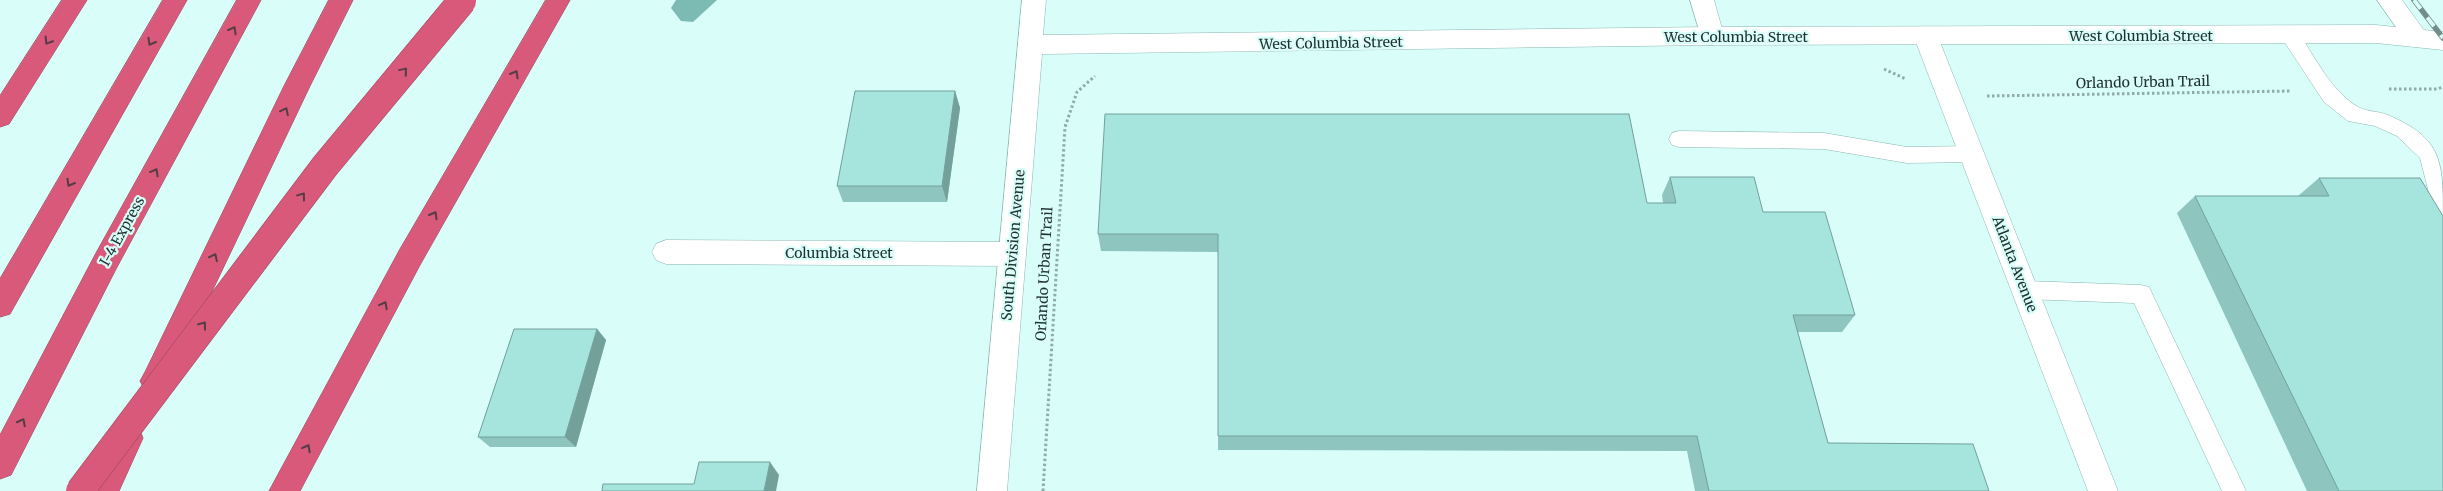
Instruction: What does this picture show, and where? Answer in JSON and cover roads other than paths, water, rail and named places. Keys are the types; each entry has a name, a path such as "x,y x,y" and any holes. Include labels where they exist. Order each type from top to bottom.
{"highway":[{"path":"0,117 74,0"},
{"path":"0,306 175,0"},
{"name":"I-4 Express","path":"0,465 106,261 249,0"},
{"path":"103,491 201,283 341,0"},
{"path":"80,491 325,166 463,0"},
{"path":"284,491 410,257 558,0"}],"street":[{"name":"South Division Avenue","path":"992,491 1034,0"},
{"path":"1702,0 1712,36"},
{"path":"2389,0 2417,37"},
{"name":"West Columbia Street","path":"1029,45 1712,36 1926,37 2376,34 2443,41"},
{"name":"Atlanta Avenue","path":"1926,37 2104,491"},
{"name":"Columbia Street","path":"666,252 1012,254"}],"lane":[{"path":"2290,35 2331,97 2355,115 2378,119 2404,130 2429,154 2443,209"},
{"path":"1679,139 1824,141 1907,155 1972,154"},
{"path":"2025,290 2141,294 2234,491"}],"water":[{"path":"676,0 717,0 693,22 681,21 671,8"}],"railway":[{"path":"2414,0 2443,38"}]}
